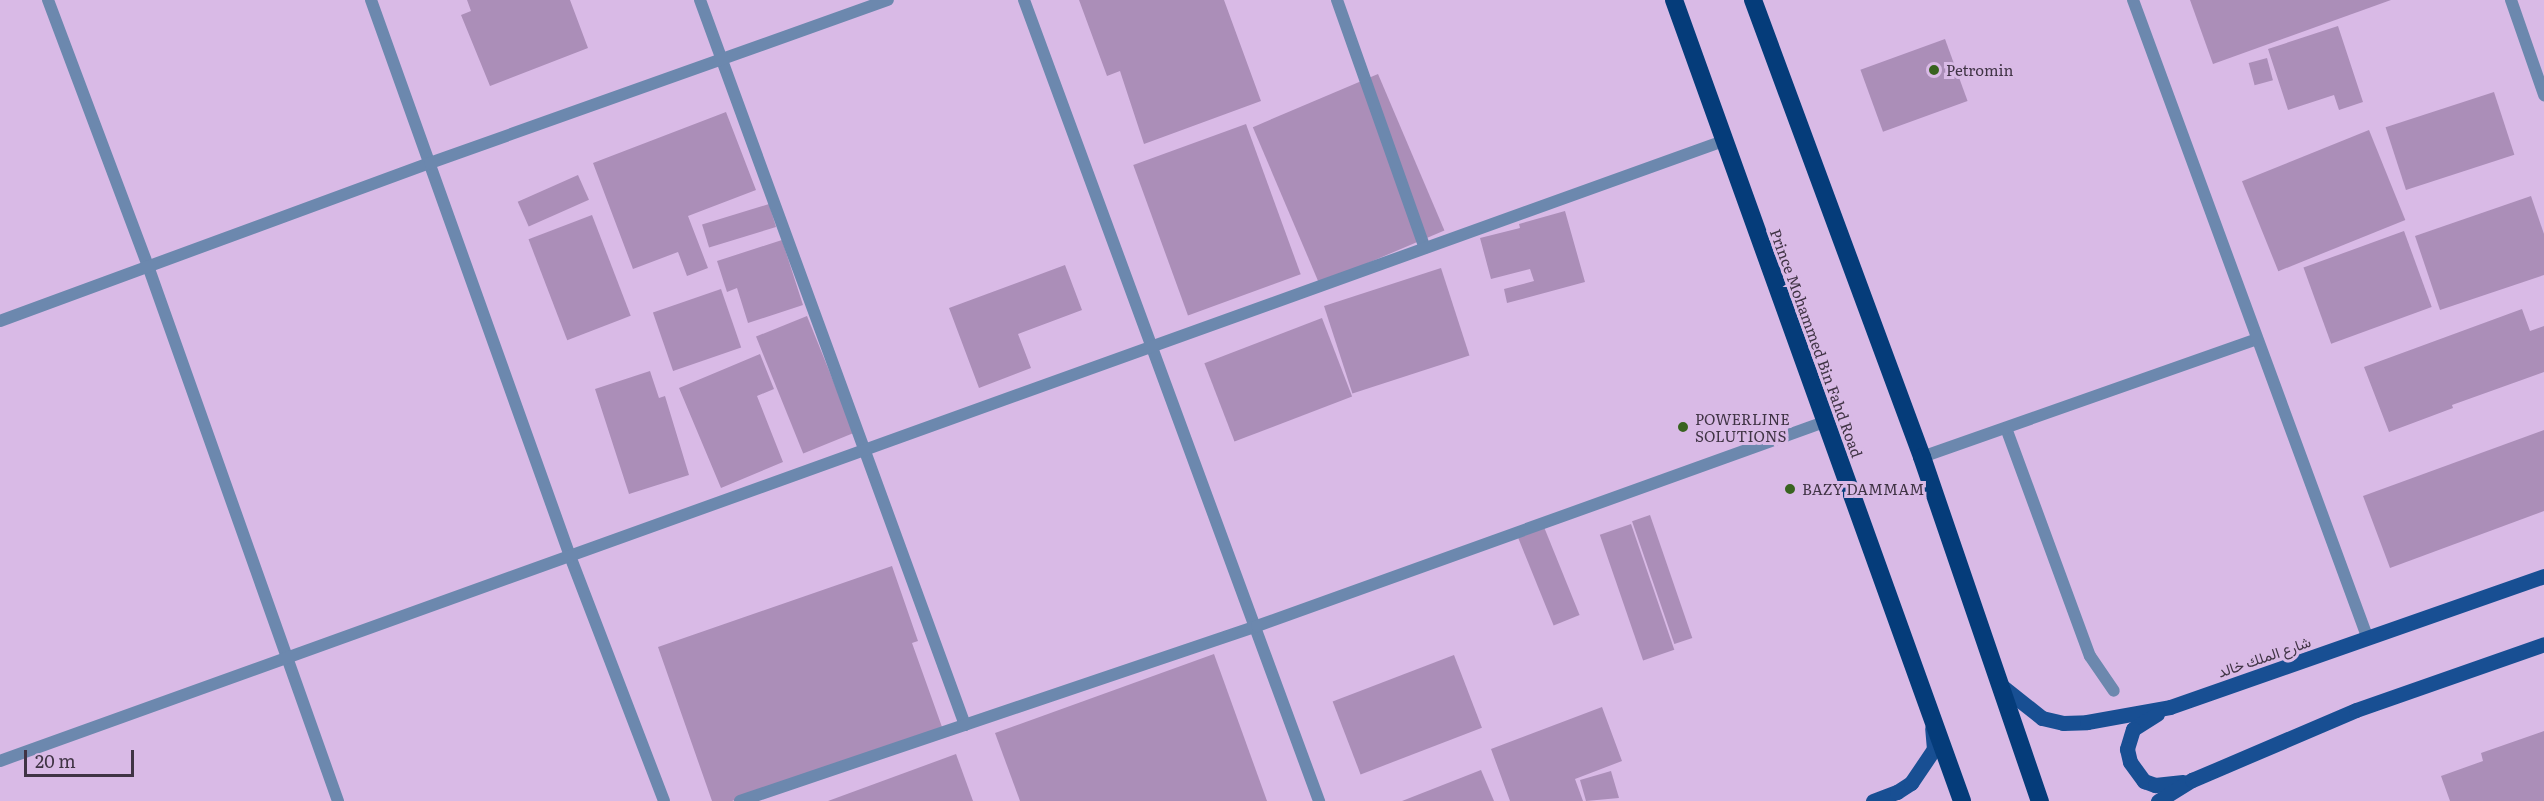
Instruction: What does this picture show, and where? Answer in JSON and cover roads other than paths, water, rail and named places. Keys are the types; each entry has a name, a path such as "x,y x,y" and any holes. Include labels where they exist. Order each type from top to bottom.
{"highway":[{"name":"Prince Mohammed Bin Fahd Road","path":"1674,0 1962,801"},
{"path":"1753,0 1922,457 2040,801"}],"main road":[{"name":"شارع الملك خالد","path":"1999,684 2042,718 2063,723 2087,722 2170,707 2544,576"},
{"path":"2158,801 2192,780 2356,710 2544,644"},
{"path":"2170,707 2133,729 2127,749 2130,762 2135,773 2144,781 2155,785 2192,780"},
{"path":"1873,801 1897,792 1911,783 1923,767 1934,749 1932,716"}],"street":[{"path":"48,0 148,266 338,801"},
{"path":"371,0 570,556 664,801"},
{"path":"700,0 965,725"},
{"path":"0,321 430,163 888,0"},
{"path":"1024,0 1257,627 1319,801"},
{"path":"1337,0 1425,248"},
{"path":"2133,0 2368,639"},
{"path":"2511,0 2544,95"},
{"path":"0,761 1723,141"},
{"path":"1922,457 2257,339"},
{"path":"740,801 1257,627 1827,421"},
{"path":"2006,428 2090,656 2114,691"}],"place":[{"name":"Petromin","path":"1934,70"},
{"name":"POWERLINE SOLUTIONS","path":"1683,427"},
{"name":"BAZY DAMMAM","path":"1790,489"}]}
